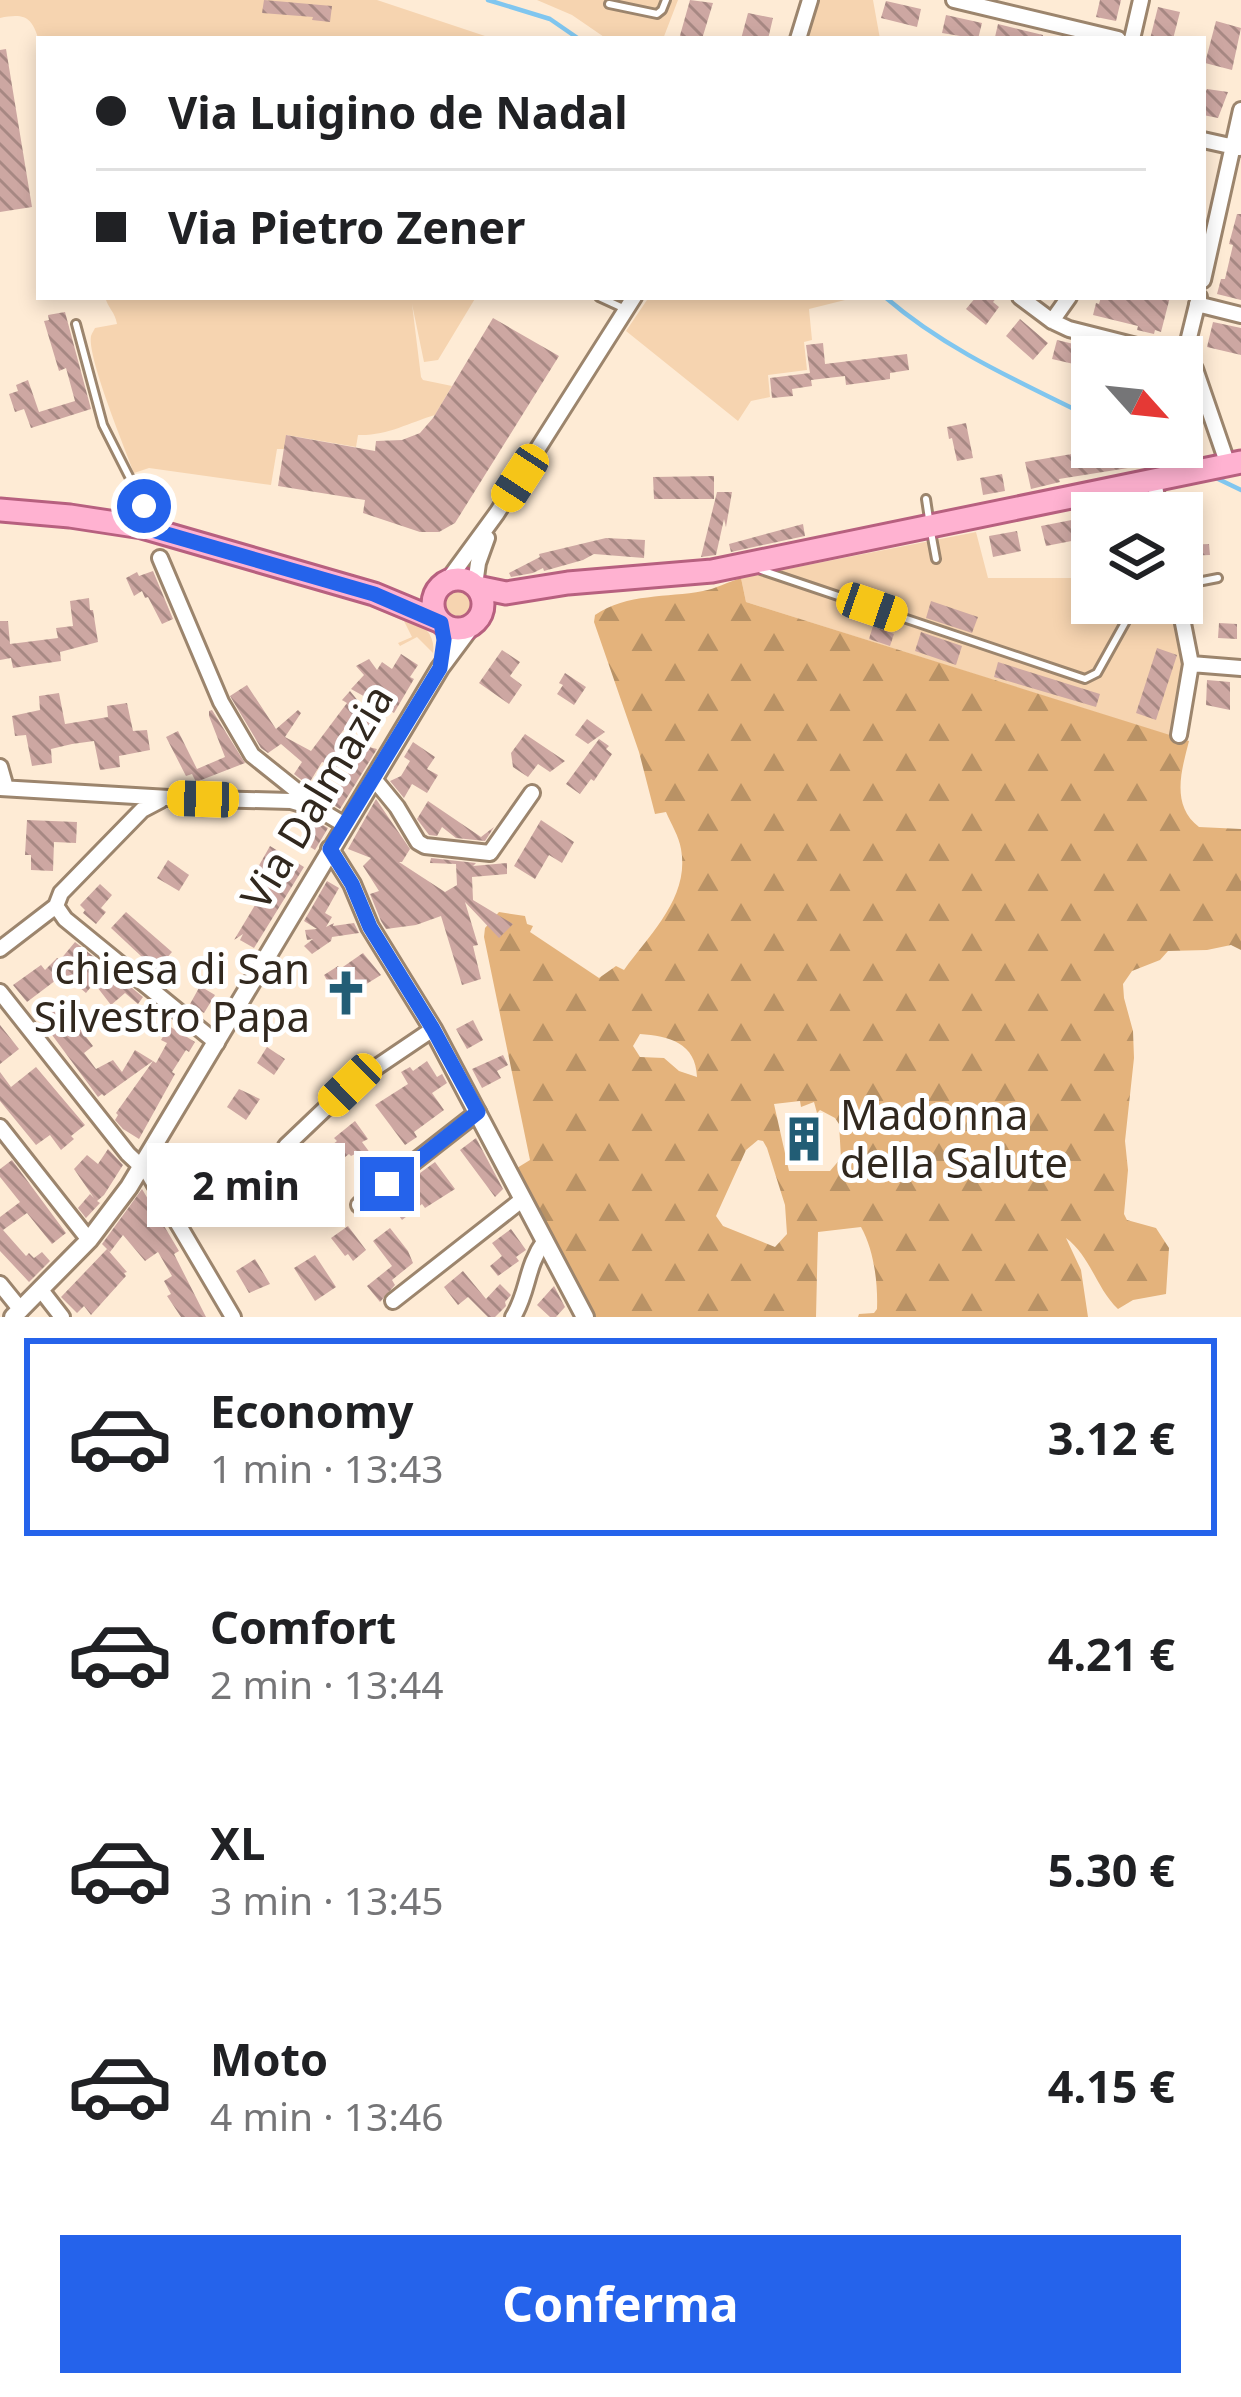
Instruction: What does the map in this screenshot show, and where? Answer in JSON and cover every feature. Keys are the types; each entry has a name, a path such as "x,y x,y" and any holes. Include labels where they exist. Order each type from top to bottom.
{"main road":[{"name":"Via Dalmazia","path":"476,586 506,592 747,565 1228,465"},
{"path":"0,511 142,527 374,594 456,629 473,624 483,609 476,586 462,579 406,594 374,594"},
{"path":"440,622 432,606 436,591 445,583"},
{"name":"Via Dalmazia","path":"473,624 534,588"}],"street":[{"path":"799,36 810,0"},
{"path":"954,0 1105,36"},
{"path":"1133,36 1141,0"},
{"path":"1206,268 1237,148 1241,110"},
{"path":"1206,141 1237,148"},
{"path":"1024,300 1052,321 1093,336"},
{"path":"1052,321 1067,300"},
{"path":"1188,336 1198,300 1241,315"},
{"path":"445,583 497,513 630,303"},
{"path":"1203,392 1228,465"},
{"path":"1154,481 1156,492"},
{"path":"476,586 481,553 497,513"},
{"path":"160,558 221,702 251,755 345,825"},
{"name":"Via Dalmazia","path":"440,622 444,640 440,668"},
{"name":"Via Dalmazia","path":"17,1313 89,1240 142,1167 440,668 473,624"},
{"path":"1179,735 1191,664 1183,624"},
{"path":"1191,664 1241,668"},
{"path":"0,767 3,788 291,801 319,808"},
{"path":"269,770 278,785 270,801"},
{"path":"374,779 424,846 490,853 532,793"},
{"path":"113,795 129,809 124,828"},
{"path":"0,949 56,906 61,893 147,806 170,798"},
{"path":"330,849 478,1112 578,1314"},
{"path":"56,906 65,919 217,1043"},
{"path":"0,992 142,1167 233,1317"},
{"path":"286,1146 350,1085 433,1029"},
{"path":"359,1205 478,1112"},
{"path":"0,1127 89,1240"},
{"path":"393,1301 524,1199"},
{"path":"513,1317 522,1302 533,1256 545,1240"},
{"path":"0,1283 17,1313"},
{"path":"41,1290 62,1317"}],"lane":[{"path":"609,4 657,14 666,0"},
{"path":"76,325 103,425 144,506 142,527"},
{"path":"926,499 936,559"},
{"path":"747,565 1085,679 1097,673 1124,624"},
{"path":"1203,581 1218,578"}],"shaded area":[{"path":"0,0 377,0 485,36 37,36 26,19 0,18"},
{"path":"537,0 678,0 664,36 603,36 572,15"},
{"path":"819,0 873,0 879,36 807,36"},
{"path":"107,300 474,300 438,360 424,362 412,304 421,377 452,386 435,415 388,431 358,435 356,447 287,435 284,449 277,449 271,485 149,468 134,473 91,347 95,328 117,324"},
{"path":"647,300 845,300 809,309 812,340 804,342 807,370 768,375 770,397 751,401 738,421 626,331"},
{"path":"976,532 988,578 1071,578 1071,624 1178,624 1187,662 1171,736 746,602 741,578 764,574 786,582 788,576 782,570"},
{"path":"458,590 471,603 458,616 445,603"},
{"path":"371,607 422,626 433,642 433,653 417,637 400,646 412,637 404,621"}],"green space":[{"path":"741,578 746,602 1189,741 1180,787 1184,809 1199,827 1241,829 1241,950 1231,945 1168,951 1160,960 1132,971 1123,984 1134,1058 1125,1141 1124,1214 1127,1220 1156,1228 1169,1248 1166,1294 1133,1300 1118,1309 1066,1238 1081,1270 1088,1317 858,1317 877,1309 874,1267 861,1227 818,1232 816,1317 595,1317 517,1168 530,1160 485,928 499,912 525,916 533,926 530,932 599,978 616,966 624,970 656,929 680,883 681,849 666,812 655,814 595,615 634,600 703,591","holes":["640,1034 661,1037 686,1049 697,1077 679,1071 664,1058 640,1057 633,1046","800,1101 801,1107 814,1102 817,1113 820,1110 835,1118 841,1158 830,1171 789,1171 774,1104","763,1141 785,1205 787,1234 775,1247 723,1226 716,1216 746,1150"]}],"building":[{"path":"264,0 332,6 330,22 262,13"},
{"path":"690,0 713,3 703,36 680,36"},
{"path":"1100,0 1121,0 1116,21 1096,17"},
{"path":"886,1 921,9 917,27 881,18"},
{"path":"1158,7 1180,12 1174,36 1151,36"},
{"path":"748,13 773,18 769,36 742,36"},
{"path":"946,15 982,23 979,36 942,33"},
{"path":"1216,21 1241,28 1232,70 1206,63"},
{"path":"998,24 1043,35 1043,36 995,36"},
{"path":"6,49 32,207 0,212 0,50"},
{"path":"1206,91 1228,92 1218,118 1206,116"},
{"path":"1237,214 1241,214 1241,300 1217,294 1225,279"},
{"path":"974,300 995,300 999,307 986,325 966,309"},
{"path":"1100,300 1169,300 1161,332 1154,334 1093,315"},
{"path":"65,312 91,409 31,428 24,409 15,412 9,394 18,391 16,385 28,380 39,412 75,401 66,368 59,371 44,321 49,320 48,315"},
{"path":"493,318 559,356 455,523 439,532 420,532 363,513 365,500 278,486 286,435 375,451 376,441 402,440 420,433"},
{"path":"1020,319 1048,343 1033,360 1006,336"},
{"path":"1213,322 1241,328 1241,355 1207,347"},
{"path":"1057,340 1071,343 1071,363 1052,359"},
{"path":"823,343 825,364 907,354 909,370 890,373 890,379 846,385 845,376 811,380 812,386 792,389 793,396 772,398 770,378 810,373 806,345"},
{"path":"966,423 973,458 957,461 947,427"},
{"path":"1071,454 1071,468 1128,468 1059,479 1031,489 1025,462"},
{"path":"1002,474 1005,491 983,495 980,478"},
{"path":"714,476 714,499 654,499 653,477"},
{"path":"717,492 732,492 726,527 724,519 716,555 701,557"},
{"path":"1071,520 1071,541 1046,546 1041,526"},
{"path":"803,524 805,536 731,552 729,544"},
{"path":"1017,531 1021,551 993,557 989,536"},
{"path":"606,538 645,540 644,558 594,554 544,571 511,577 509,573 539,554"},
{"path":"153,571 173,619 162,624 148,597 142,591 134,596 126,578"},
{"path":"89,598 98,642 60,652 61,661 13,668 11,658 0,660 0,621 8,621 10,644 58,638 56,628 73,626 70,601"},
{"path":"931,601 978,617 972,633 926,618"},
{"path":"1219,623 1237,624 1237,639 1218,638"},
{"path":"873,626 894,634 890,646 869,639"},
{"path":"921,632 962,646 956,665 915,651"},
{"path":"1157,648 1177,655 1156,720 1136,713"},
{"path":"502,650 520,662 510,676 522,685 509,704 479,683"},
{"path":"401,654 418,665 394,713 351,689 364,675 356,666 369,659 377,670 382,662 392,669"},
{"path":"998,662 1100,694 1096,707 994,677"},
{"path":"565,673 586,687 574,705 557,694"},
{"path":"1207,680 1230,682 1230,710 1206,705"},
{"path":"247,685 276,729 298,710 301,713 285,737 311,751 347,703 342,700 350,691 381,729 377,733 355,714 337,739 377,749 340,809 325,800 329,793 335,795 350,771 322,762 308,785 294,774 302,762 281,744 268,753 261,748 230,696"},
{"path":"59,693 65,724 108,717 107,706 127,703 133,731 147,730 150,750 119,756 120,767 100,770 94,741 51,749 52,763 32,766 26,735 15,736 12,716 40,710 39,696"},
{"path":"212,710 245,763 196,782 192,774 186,776 166,737 178,731 197,769 225,757 209,716"},
{"path":"587,719 605,732 588,744 575,735"},
{"path":"525,734 565,761 550,772 538,764 528,777 513,767 511,753"},
{"path":"599,739 612,754 580,794 566,784"},
{"path":"413,742 435,757 427,769 438,775 427,793 412,784 404,798 390,781 401,776 410,761 404,757"},
{"path":"376,799 410,849 399,862 445,892 457,885 456,864 430,863 431,858 476,863 473,866 507,863 507,874 472,877 473,900 513,924 499,938 465,902 478,945 473,946 481,979 462,985 441,916 386,929 381,921 370,894 379,891 363,866 371,858 348,849"},
{"path":"428,801 481,837 494,827 485,841 456,838 442,827 437,836 429,835 417,819"},
{"path":"27,820 77,822 76,843 54,842 53,871 31,870 31,855 25,855"},
{"path":"541,820 574,842 562,863 549,855 535,879 514,866"},
{"path":"317,822 328,828 315,850 302,842"},
{"path":"270,846 304,867 254,948 240,940 243,934 234,940 272,877 257,869"},
{"path":"168,860 189,875 179,891 157,878"},
{"path":"327,881 339,888 325,913 332,917 326,927 354,923 359,933 332,937 312,954 304,946 313,939 307,940 305,930 317,929 304,921"},
{"path":"100,884 112,895 96,924 80,905"},
{"path":"126,912 172,952 156,970 111,928"},
{"path":"75,942 99,961 95,966 121,989 126,983 143,997 138,1004 125,993 111,1005 94,983 86,993 64,974 27,1002 13,985 41,965 45,970 60,960"},
{"name":"chiesa di San Silvestro Papa","path":"363,953 381,975 339,1001 324,975"},
{"path":"200,986 215,995 204,1013 190,1004"},
{"path":"54,1011 63,1022 70,1016 93,1046 84,1053 96,1069 113,1060 122,1072 135,1050 153,1061 98,1097 41,1020"},
{"path":"473,1020 483,1040 467,1049 456,1029"},
{"path":"0,1025 19,1049 0,1064"},
{"path":"169,1026 195,1042 172,1072 139,1139 115,1120 116,1113 156,1063 167,1043 161,1040"},
{"path":"267,1047 285,1059 274,1075 257,1063"},
{"path":"503,1055 508,1065 497,1071 501,1078 482,1088 472,1069"},
{"path":"427,1061 447,1083 432,1093 444,1110 414,1132 417,1137 405,1145 375,1105 408,1084 401,1072 410,1067 413,1071"},
{"path":"36,1067 85,1125 61,1150 50,1135 36,1145 0,1101 0,1072 11,1087"},
{"path":"239,1089 260,1099 246,1120 227,1107"},
{"path":"355,1121 368,1139 362,1142 382,1169 373,1176 355,1154 349,1154 306,1187 296,1174"},
{"name":"Madonna della Salute","path":"810,1121 818,1156 803,1162 797,1155 793,1126"},
{"path":"476,1138 503,1189 495,1197 460,1150"},
{"path":"108,1149 123,1165 86,1218 78,1208 90,1194 94,1198 74,1169 87,1155 98,1164"},
{"path":"12,1160 66,1233 52,1244 27,1213 3,1230 26,1256 29,1253 34,1258 42,1252 50,1261 29,1282 0,1251 0,1217 20,1202 0,1177 0,1169"},
{"path":"435,1162 455,1189 425,1208 422,1204 402,1220 386,1198"},
{"path":"142,1189 179,1251 174,1254 206,1317 181,1317 167,1296 171,1294 164,1281 172,1276 158,1252 145,1261 123,1235 110,1252 102,1244"},
{"path":"348,1226 366,1250 353,1261 331,1238"},
{"path":"390,1228 413,1263 392,1280 395,1285 380,1302 367,1286 392,1266 373,1241"},
{"path":"511,1229 526,1250 498,1276 490,1266 502,1256 492,1243"},
{"path":"107,1249 126,1276 91,1315 84,1306 77,1313 61,1297"},
{"path":"315,1255 336,1287 315,1301 294,1268"},
{"path":"255,1259 270,1284 249,1293 236,1271"},
{"path":"463,1271 486,1299 500,1284 511,1295 495,1317 488,1317 468,1297 458,1305 444,1287"},
{"path":"554,1286 565,1307 550,1317 537,1305"}],"waterway":[{"path":"488,0 550,19 575,36"},
{"path":"889,300 958,349 1071,408"},
{"path":"1214,477 1241,490"}],"place":[{"name":"chiesa di San Silvestro Papa","path":"346,993"},
{"name":"Madonna della Salute","path":"804,1139"}],"route":[{"path":"144,506 142,527 374,594 441,623 440,668 330,849 478,1112 387,1184"}]}
